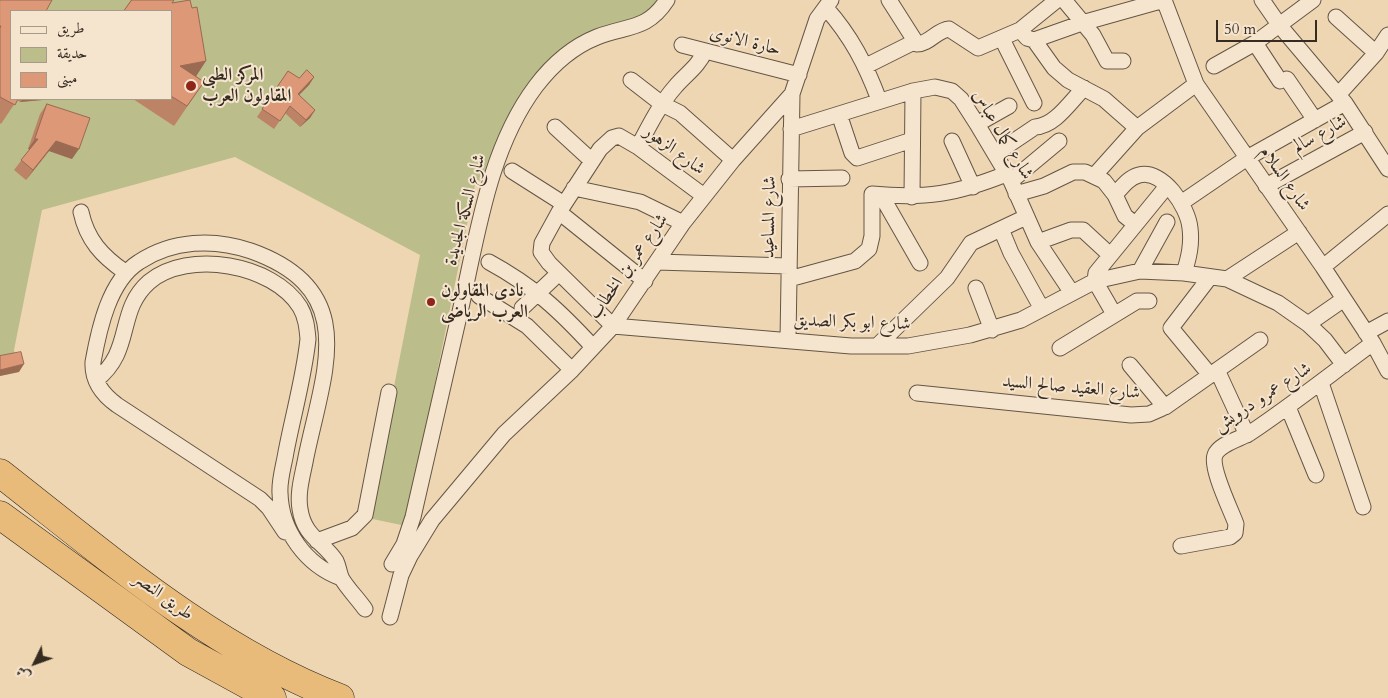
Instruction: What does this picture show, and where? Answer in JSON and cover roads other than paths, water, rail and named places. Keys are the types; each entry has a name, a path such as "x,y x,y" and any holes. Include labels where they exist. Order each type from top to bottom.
{"highway":[{"name":"طريق النصر","path":"0,472 174,606 207,629 287,674 340,698"},
{"name":"طريق النصر","path":"0,515 188,652 259,695"}],"street":[{"name":"شارع السكة الجديدة","path":"392,564 404,544 412,524 483,210 501,154 516,120 535,87 559,60 596,37 638,26 658,15 667,0"},
{"path":"890,0 914,42 920,45 944,30 950,29 978,48 1020,30 1057,0"},
{"path":"1064,0 1093,35 1107,61 1123,61"},
{"path":"1020,30 1027,38 1034,40 1082,23 1164,0"},
{"name":"شارع السلام","path":"1164,0 1196,84 1324,267 1370,338 1388,371"},
{"path":"1262,0 1280,26 1342,99 1388,169"},
{"path":"1214,66 1255,43 1313,0"},
{"path":"822,7 846,32 866,66 879,100"},
{"name":"شارع عمر بن الخطاب","path":"390,616 401,576 410,556 432,520 504,434 572,370 614,326 683,223 734,160 792,94 822,7"},
{"path":"1336,17 1376,54"},
{"path":"1181,203 1247,158 1314,120 1342,99 1387,38"},
{"path":"1002,39 1034,103"},
{"path":"1034,40 1054,68 1068,80 1122,112 1137,128"},
{"path":"866,66 914,42"},
{"path":"1255,43 1314,120"},
{"name":"حارة الانوى","path":"682,45 799,75"},
{"path":"638,146 662,104 676,86 696,68 705,51"},
{"path":"631,80 662,104 680,113 734,160"},
{"path":"1094,176 1137,128 1196,84"},
{"name":"شارع كمال عباس","path":"791,129 912,91 935,87 952,91 962,99 995,154 1011,183 1038,242 1072,294"},
{"path":"995,154 1035,126 1042,126 1054,119 1084,88"},
{"path":"912,91 912,197"},
{"name":"شارع المساعيد","path":"788,340 789,179 792,94"},
{"path":"977,124 1009,106"},
{"path":"840,114 852,153 858,158 912,140"},
{"path":"555,127 592,161"},
{"name":"شارع سالم","path":"1266,186 1365,132"},
{"name":"شارع الزهور","path":"559,273 541,252 542,243 561,208 600,149 612,138 619,136 638,146 704,196"},
{"path":"952,140 973,187"},
{"path":"1011,183 1059,141"},
{"path":"512,171 561,208 645,281"},
{"path":"877,195 934,196 973,187 1011,183 1044,186 1073,172 1085,172 1104,182 1115,194 1125,216 1135,224"},
{"path":"1115,194 1128,181 1139,175 1154,176 1167,186 1181,203 1190,225 1192,250 1184,273"},
{"path":"789,179 842,178"},
{"path":"1114,314 1095,282 1096,273 1109,254 1167,186"},
{"path":"574,188 640,202 683,223"},
{"path":"658,262 789,273 854,261 869,249 877,195"},
{"path":"877,195 920,263"},
{"path":"80,212 84,228 94,245 125,272"},
{"path":"1324,267 1388,214"},
{"path":"877,346 947,278 971,243 1026,217"},
{"path":"1140,271 1167,222"},
{"path":"1002,229 1011,253 1042,309"},
{"path":"1038,242 1071,230 1083,230 1109,254"},
{"path":"1227,279 1299,232"},
{"path":"197,243 200,264"},
{"path":"290,533 285,532 270,508 260,499 111,400 102,392 96,380 93,367 111,295 125,272 147,257 174,247 197,243 234,246 290,270 310,288 318,300 326,322 328,337 326,358 299,498 302,519 321,547 336,560 341,578 365,609"},
{"path":"489,262 520,279 538,292 593,347"},
{"path":"96,380 110,368 119,353 131,307 142,289 168,271 200,264 224,265 240,268 277,284 294,299 307,324 307,349 280,492 283,514 290,533 298,545 324,570 341,578"},
{"name":"شارع ابو بكر الصديق","path":"614,326 877,346 939,342 992,330 1042,309 1095,282 1140,271 1184,273 1227,279 1278,303 1308,324 1325,340 1344,365"},
{"path":"522,308 559,273 614,326"},
{"path":"1210,277 1171,328 1214,372 1247,435"},
{"path":"976,288 992,330"},
{"path":"479,296 527,326 572,370"},
{"path":"1308,324 1344,299"},
{"path":"1060,348 1137,301 1149,301"},
{"path":"307,324 326,322"},
{"name":"شارع عمرو درويش","path":"1181,546 1230,537 1236,533 1236,524 1214,461 1218,450 1247,435 1321,383 1344,365 1388,322"},
{"name":"شارع العقيد صالح السيد","path":"917,393 1131,415 1149,414 1165,408 1260,340"},
{"path":"1130,365 1165,408"},
{"path":"1321,383 1363,507"},
{"path":"314,562 321,547 352,528 365,515 389,392"},
{"path":"1288,407 1316,476"},
{"path":"280,492 299,498"}],"place":[{"name":"المركز الطبى المقاولون العرب","path":"191,86"},
{"name":"نادى المقاولون العرب الرياضى","path":"431,302"}]}
